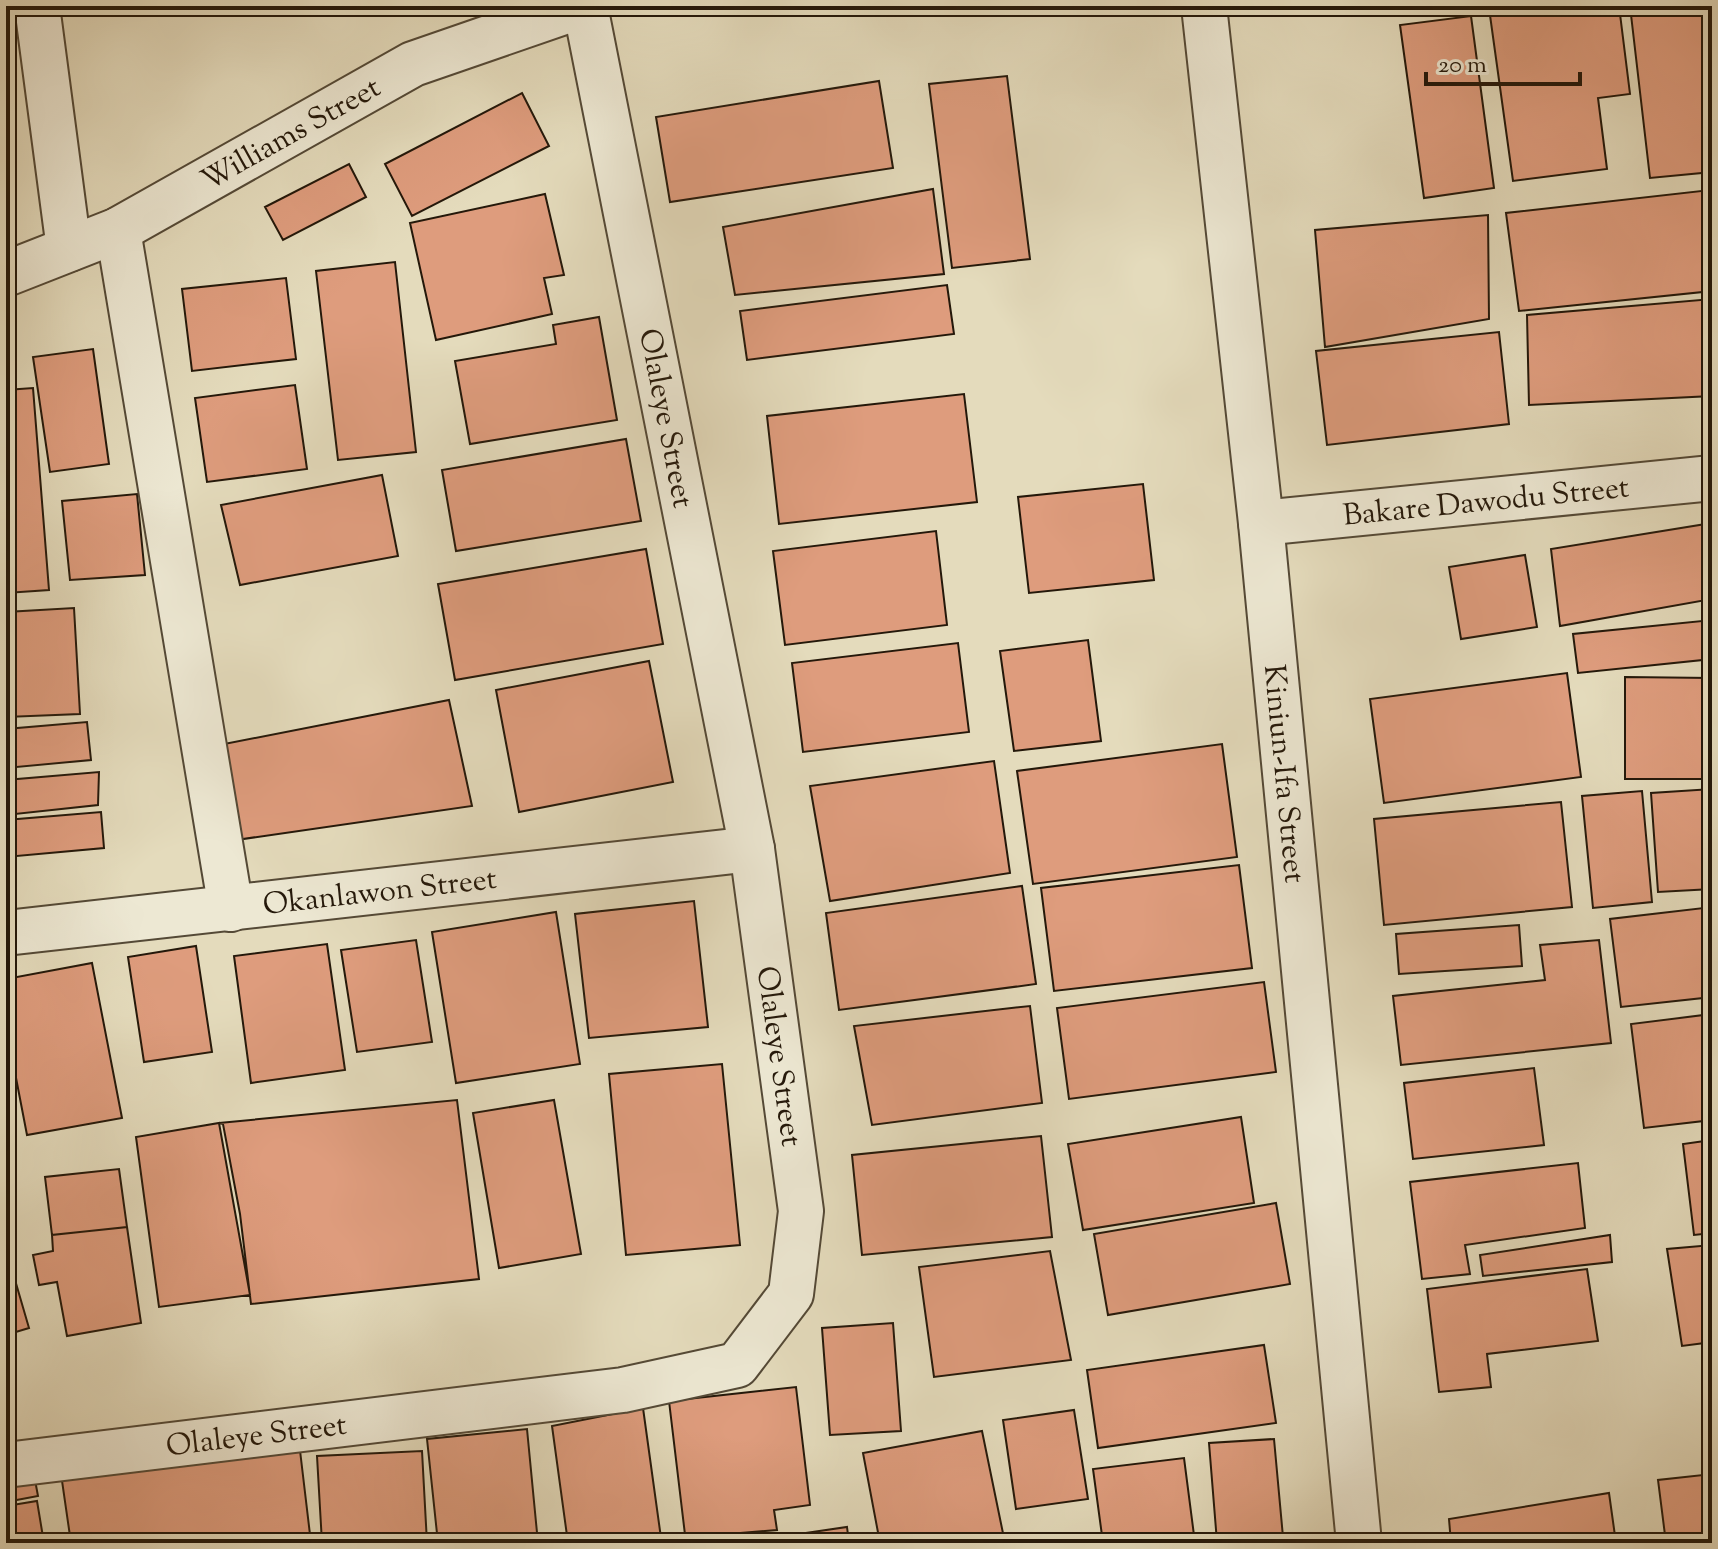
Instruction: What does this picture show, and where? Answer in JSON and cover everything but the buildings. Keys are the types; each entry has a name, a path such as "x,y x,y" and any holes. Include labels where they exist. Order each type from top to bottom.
{"street":[{"path":"37,6 69,249"},
{"name":"Williams Street","path":"6,274 118,230 413,64 583,6"},
{"name":"Olaleye Street","path":"6,1465 623,1390 737,1365 791,1294 801,1211 752,849 583,6"},
{"name":"Kiniun-Ifa Street","path":"1204,6 1261,523 1359,1543"},
{"path":"118,230 231,909"},
{"name":"Bakare Dawodu Street","path":"1261,523 1712,478"},
{"name":"Okanlawon Street","path":"6,933 752,849"}]}
